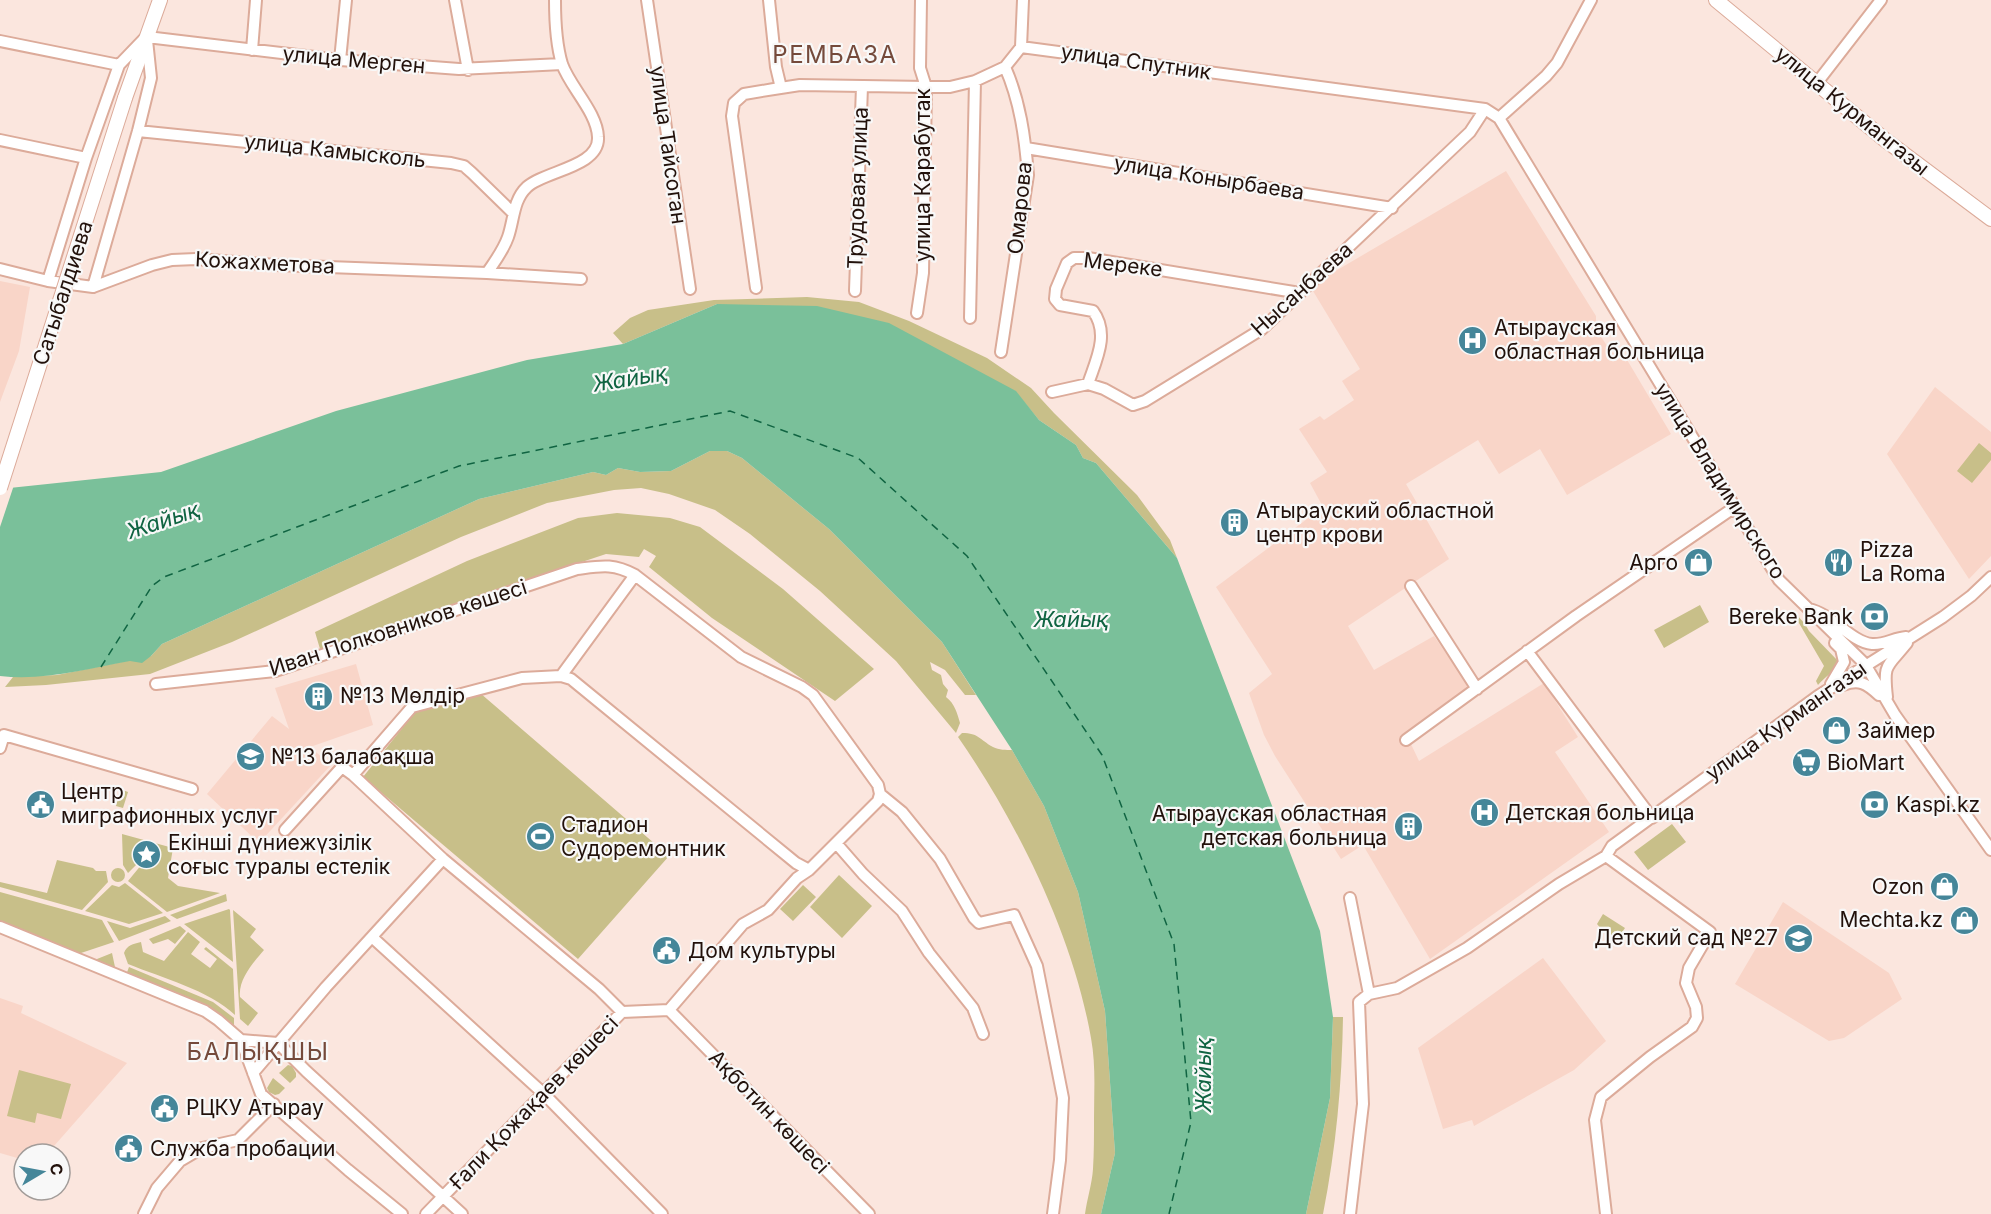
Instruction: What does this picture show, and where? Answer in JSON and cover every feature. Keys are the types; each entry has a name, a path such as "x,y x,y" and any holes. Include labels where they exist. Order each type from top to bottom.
{"main road":[{"name":"Сатыбалдиева","path":"0,488 125,98 160,0"},
{"name":"улица Курмангазы","path":"1716,0 1884,139 1991,219"}],"street":[{"path":"252,50 256,0"},
{"path":"340,60 346,0"},
{"path":"455,0 468,69"},
{"path":"488,273 501,254 509,236 513,213 521,194 528,185 588,158 597,148 596,126 562,64 555,18 555,0"},
{"name":"улица Тайсоган","path":"647,0 690,289"},
{"path":"769,0 776,67 781,88"},
{"name":"улица Карабутак","path":"917,314 923,273 926,87 920,68 921,0"},
{"path":"756,288 732,116 734,104 744,94 800,86 950,87 975,81 1005,67 1021,47 1023,0"},
{"path":"1499,118 1546,76 1557,63 1591,0"},
{"path":"1816,84 1881,0"},
{"name":"улица Мерген","path":"147,37 340,60 468,69 562,64"},
{"path":"48,281 86,158 119,65 147,37"},
{"path":"93,287 151,78 147,37"},
{"path":"0,41 119,65"},
{"name":"улица Спутник","path":"1021,47 1485,109 1499,118"},
{"name":"Омарова","path":"1001,352 1028,175 1026,148 1016,91 1005,67"},
{"name":"Омарова","path":"970,318 975,81"},
{"name":"Трудовая улица","path":"855,291 862,86"},
{"name":"Нысанбаева","path":"1088,384 1104,389 1133,405 1145,401 1262,329 1470,132 1485,109"},
{"name":"улица Владимирского","path":"1499,118 1779,580 1865,664 1888,704 1991,850"},
{"name":"улица Камысколь","path":"138,131 451,163 464,166 513,213"},
{"path":"0,140 86,158"},
{"name":"улица Конырбаева","path":"1026,148 1392,208"},
{"name":"Мереке","path":"1088,384 1102,340 1099,319 1093,311 1060,305 1055,299 1056,289 1067,263 1074,258 1088,258 1299,293"},
{"name":"Кожахметова","path":"0,269 48,281 93,287 152,265 172,260 196,259 276,265 581,279"},
{"path":"1052,392 1088,384"},
{"path":"1406,740 1628,579 1735,507"},
{"name":"Иван Полковников көшесі","path":"156,684 274,671 577,569 605,565 621,567 635,575 741,657 802,687 813,695 878,784 880,794"},
{"path":"561,676 635,575"},
{"name":"улица Курмангазы","path":"1369,994 1396,988 1467,948 1559,884 1606,856 1612,846 1732,758 1865,664 1913,636 1971,596 1991,577"},
{"path":"1411,586 1477,689"},
{"path":"1806,608 1820,612 1869,644 1880,644 1913,636"},
{"path":"1806,608 1812,620 1841,649 1844,662 1826,691"},
{"path":"1888,704 1885,676 1887,664 1913,636"},
{"path":"1527,651 1652,818"},
{"path":"353,775 412,707 522,678 561,676 571,679 796,862 810,870"},
{"path":"1826,691 1855,681 1867,684 1888,704"},
{"path":"0,748 4,735 192,789"},
{"path":"285,830 342,767 443,859 599,989 622,1012"},
{"path":"669,1010 743,924 768,910 797,878 810,870 878,801 880,794 902,812 940,860 979,923 1014,915 1037,966 1063,1098 1060,1160 1053,1214"},
{"path":"836,843 863,874 902,911 929,953 973,1008 983,1034"},
{"path":"1606,856 1710,932 1689,968 1686,983 1696,1006 1697,1018 1692,1027 1650,1057 1601,1097 1595,1120 1606,1214"},
{"path":"253,1073 326,987 443,859"},
{"path":"1350,898 1369,994 1359,1002 1363,1104 1350,1214"},
{"path":"0,927 205,1011 218,1020 241,1040 261,1094 402,1214"},
{"path":"373,938 544,1094 662,1214"},
{"name":"Ғали Қожақаев көшесі","path":"426,1214 622,1012 669,1010"},
{"name":"Ақботин көшесі","path":"669,1010 869,1214"},
{"path":"241,1040 278,1042 306,1071 462,1214"},
{"path":"144,1214 157,1188 180,1161 202,1148 238,1140 274,1104"}],"shaded area":[{"path":"1506,171 1596,316 1596,329 1611,352 1626,358 1671,434 1567,495 1540,449 1499,474 1478,440 1406,484 1449,559 1348,626 1374,670 1434,636 1475,695 1410,742 1419,761 1544,683 1578,737 1555,752 1609,832 1430,959 1363,845 1341,859 1275,756 1264,735 1249,693 1272,674 1216,587 1323,507 1310,483 1327,472 1299,429 1320,416 1324,420 1354,400 1342,381 1360,369 1310,286"},
{"path":"0,281 30,287 19,351 0,402"},
{"path":"807,297 859,302 909,321 987,358 1031,388 1137,495 1170,540 1177,558 1096,463 1083,458 1076,445 1039,420 1015,391 717,304 623,344 613,333 630,318 648,310 714,300"},
{"path":"1935,387 1991,432 1991,556 1969,579 1887,454"},
{"path":"1979,443 1991,453 1991,460 1972,483 1957,471"},
{"path":"710,451 727,451 742,458 829,529 942,642 976,695 965,695 945,670 930,662 932,670 941,675 943,684 948,690 946,697 957,712 960,723 956,733 896,661 820,591 750,534 715,510 669,494 641,488 614,490 547,503 461,537 232,642 150,674 5,687 13,677 57,675 151,656 162,644 479,499 593,472 606,475 618,468 640,472 671,471"},
{"path":"617,513 670,518 700,527 783,589 874,669 835,701 712,618 649,567 656,556 644,549 639,557 606,554 320,649 315,632 467,561 578,518"},
{"path":"1700,605 1709,622 1664,648 1654,630"},
{"path":"1797,615 1839,662 1818,685 1816,681 1824,666 1796,618"},
{"path":"356,664 373,725 310,747 331,765 259,843 207,794 272,716 289,729 275,688"},
{"name":"Стадион Судоремонтник","path":"480,693 669,856 578,959 363,777 416,711"},
{"path":"962,733 976,736 995,748 1012,750 1044,806 1078,892 1105,1011 1115,1153 1101,1214 1085,1214 1093,1169 1094,1078 1093,1048 1083,999 1057,920 1040,881 1001,805 958,737"},
{"path":"120,789 128,792 123,808 116,806"},
{"path":"1672,824 1686,842 1648,870 1634,852"},
{"path":"122,834 173,848 168,878 178,886 220,893 167,912 128,881 142,864 148,868 159,854 145,844 135,857 140,861 128,873 123,865"},
{"path":"57,860 93,868 96,871 106,871 108,882 82,910 0,887 0,882 47,893"},
{"path":"118,868 123,870 125,875 123,880 118,882 113,880 111,875 113,870"},
{"path":"839,875 872,906 842,938 810,907"},
{"path":"125,883 163,913 129,924 85,911 112,885 119,887"},
{"path":"803,885 816,897 793,921 780,909"},
{"path":"0,892 102,920 114,942 78,954 0,922"},
{"path":"226,894 227,901 177,919 170,915"},
{"name":"Детский сад №27","path":"1783,902 1889,973 1902,999 1844,1038 1829,1041 1735,984"},
{"path":"230,910 233,962 184,924"},
{"path":"233,910 256,929 250,937 264,950 248,971 240,990 240,997 258,1013 248,1026 240,1019"},
{"path":"1603,914 1625,928 1614,944 1597,924"},
{"path":"165,916 171,921 119,941 107,921 130,928"},
{"path":"180,926 186,931 175,944 168,939 153,944 149,939"},
{"path":"188,932 200,942 191,954 210,968 217,959 204,949 206,947 233,969 235,1015 212,998 128,964 124,953 131,945 141,942 143,952 164,961"},
{"path":"112,953 115,967 113,969 96,962 97,959"},
{"path":"1543,958 1606,1041 1574,1070 1474,1126 1472,1120 1443,1129 1418,1048"},
{"path":"129,967 213,1002 234,1018 234,1026 207,1006 126,975"},
{"path":"0,998 23,1006 21,1013 127,1063 58,1142 12,1142 12,1156 0,1153"},
{"path":"1333,1017 1343,1017 1335,1141 1323,1214 1306,1214 1330,1098"},
{"path":"288,1065 292,1066 296,1073 296,1077 290,1083 279,1073"},
{"path":"19,1070 71,1084 61,1119 37,1113 35,1123 7,1116"},
{"path":"273,1078 285,1088 275,1095 267,1088"}],"water":[{"name":"Жайық","path":"717,304 817,306 889,323 1016,391 1039,420 1076,445 1083,458 1096,463 1177,558 1320,931 1333,1017 1330,1098 1306,1214 1101,1214 1115,1153 1105,1011 1078,892 1044,806 1012,750 942,642 829,529 742,458 727,451 710,451 671,471 640,472 618,468 606,475 593,472 479,499 162,644 142,663 130,661 49,676 0,676 0,489 161,472 336,411 527,360 623,344"}],"pier":[{"path":"14,485 0,527 0,486"}],"ferry route":[{"path":"101,667 152,586 164,577 459,466 730,411 858,458 967,556 1102,755 1174,944 1191,1122 1169,1214"}],"place":[{"name":"Атырауская областная больница","path":"1473,340"},
{"name":"Атырауский областной центр крови","path":"1235,523"},
{"name":"Pizza La Roma","path":"1839,562"},
{"name":"Арго","path":"1699,563"},
{"name":"Bereke Bank","path":"1874,617"},
{"name":"№13 Мөлдiр","path":"319,696"},
{"name":"Займер","path":"1836,731"},
{"name":"№13 балабақша","path":"250,757"},
{"name":"BioMart","path":"1806,763"},
{"name":"Центр миграфионных услуг","path":"40,804"},
{"name":"Kaspi.kz","path":"1875,805"},
{"name":"Детская больница","path":"1484,813"},
{"name":"Атырауская областная детская больница","path":"1408,826"},
{"name":"Стадион Судоремонтник","path":"540,837"},
{"name":"Екінші дүниежүзілік соғыс туралы естелік","path":"147,855"},
{"name":"Ozon","path":"1945,887"},
{"name":"Mechta.kz","path":"1964,920"},
{"name":"Детский сад №27","path":"1799,938"},
{"name":"Дом культуры","path":"667,951"},
{"name":"РЦКУ Атырау","path":"165,1108"},
{"name":"Служба пробации","path":"129,1149"}],"district":[{"name":"РЕМБАЗА","path":"835,55"},
{"name":"БАЛЫҚШЫ","path":"258,1052"}]}
